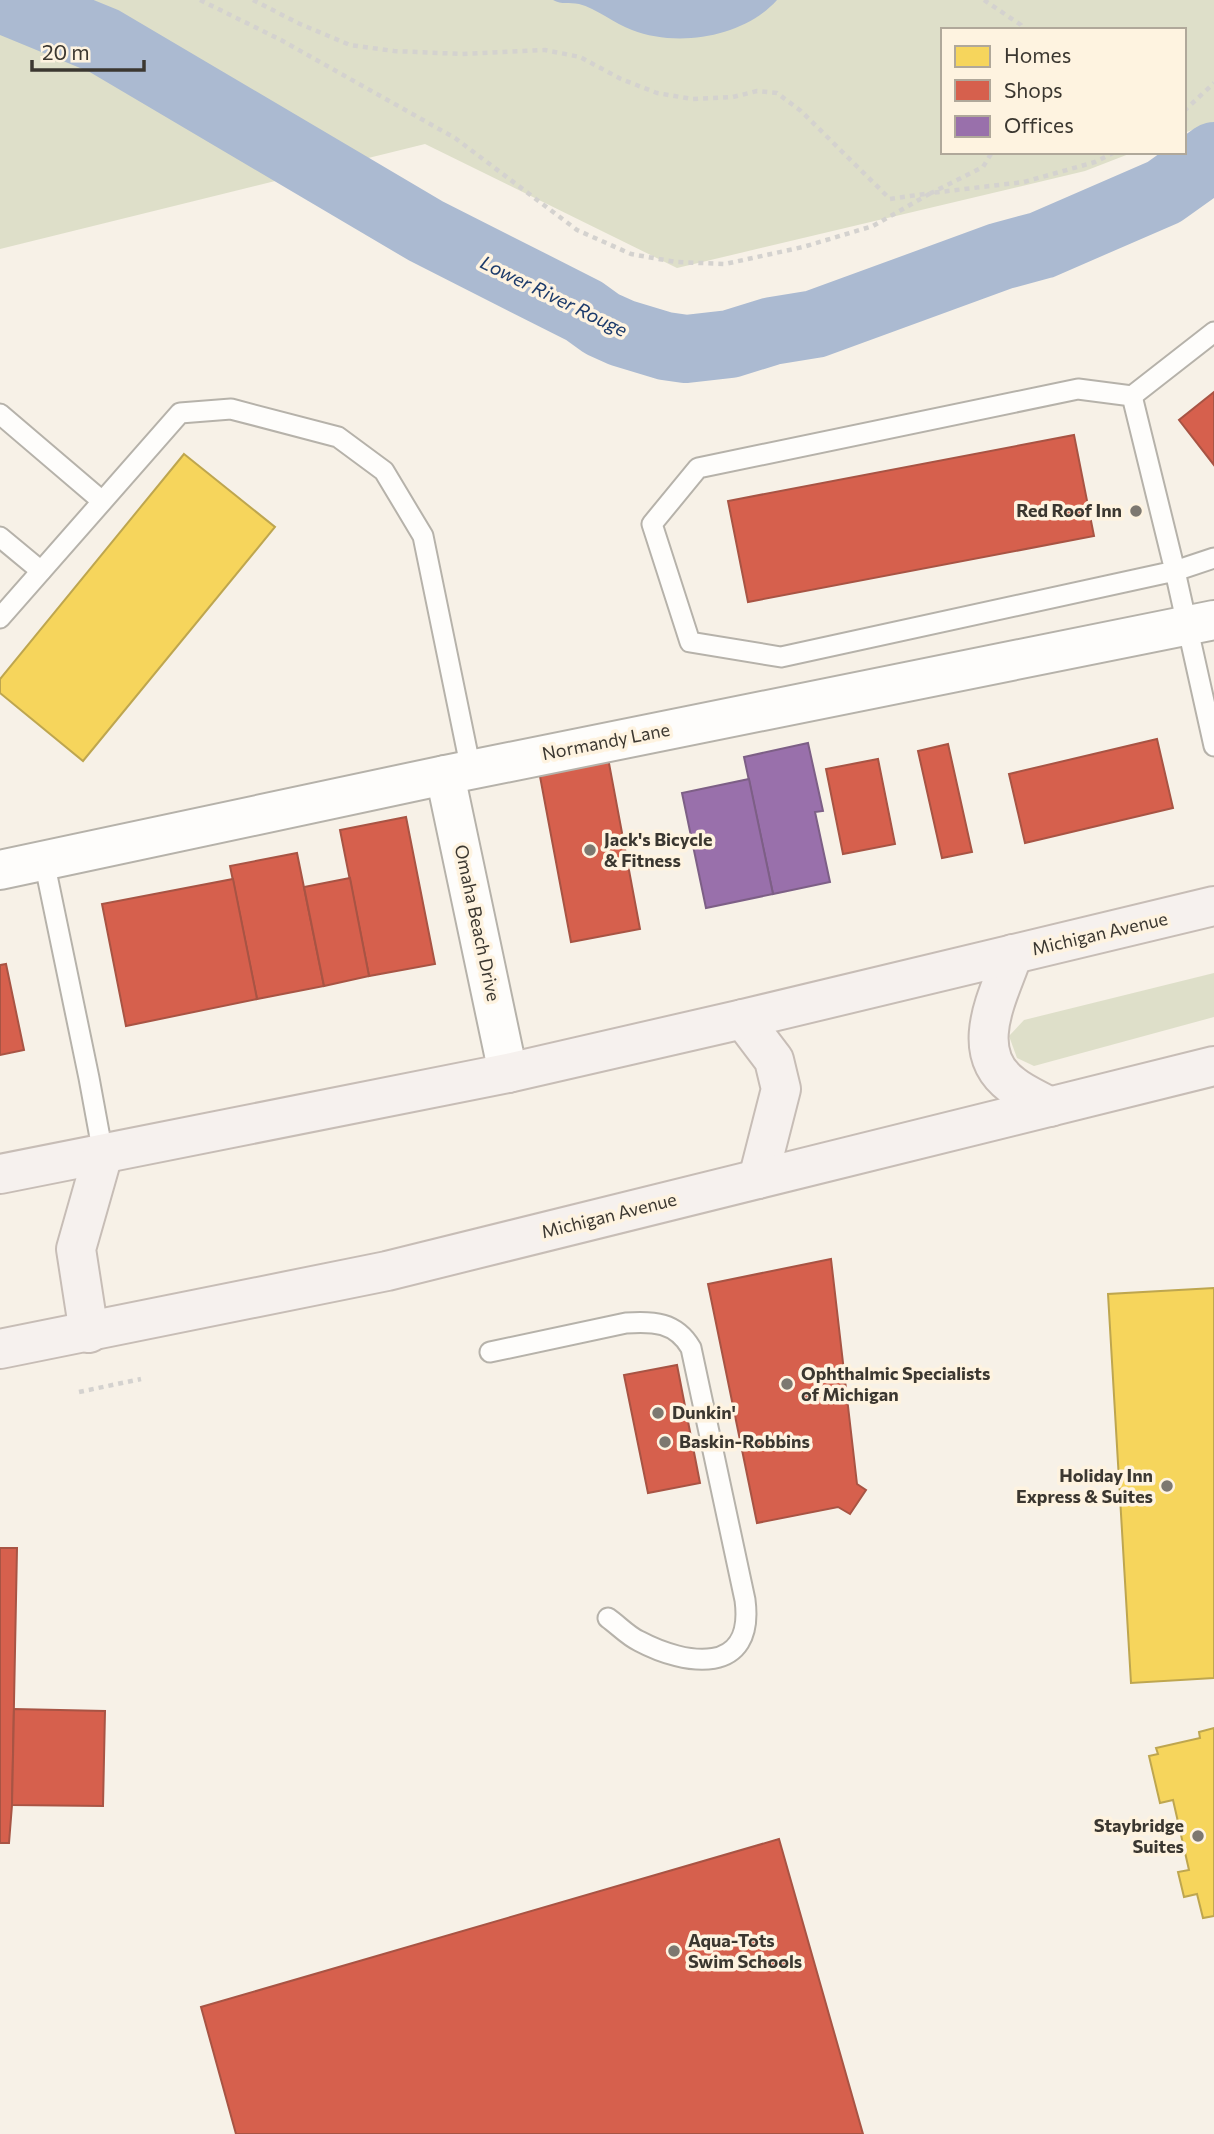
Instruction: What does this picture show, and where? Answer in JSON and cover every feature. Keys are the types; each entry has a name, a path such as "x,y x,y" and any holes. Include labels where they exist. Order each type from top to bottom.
{"main road":[{"name":"Michigan Avenue","path":"0,1174 508,1073 1214,906"},
{"path":"1013,954 990,1024 989,1055 1001,1075 1013,1086 1050,1107"},
{"path":"743,1019 774,1060 781,1089 758,1180"},
{"name":"Michigan Avenue","path":"0,1349 387,1271 1214,1066"},
{"path":"89,1333 76,1250 103,1154"}],"street":[{"name":"Normandy Lane","path":"0,870 458,772 1201,622"},
{"name":"Omaha Beach Drive","path":"458,772 508,1073"}],"lane":[{"path":"1214,332 1132,396 1078,389 698,468 652,524 690,642 781,657 1175,571 1214,558"},
{"path":"1132,396 1175,571 1201,622 1214,746"},
{"path":"0,618 180,413 231,409 338,437 384,471 424,536 458,772"},
{"path":"0,414 102,501"},
{"path":"0,537 41,571"},
{"path":"44,860 103,1154"},
{"path":"490,1352 625,1323 641,1322 664,1324 674,1328 684,1336 691,1348 745,1600 748,1620 745,1634 729,1654 710,1661 679,1656 638,1641 608,1618"}],"path":[{"path":"200,0 281,40 456,138 578,230 631,254 676,262 725,264 803,247 873,226 983,167 991,154"},
{"path":"253,0 350,45 394,51 462,54 545,50 580,57 621,79 657,93 692,100 733,97 757,91 777,93 801,111 890,199 1024,182 1095,162 1111,154"},
{"path":"984,0 1023,28"},
{"path":"1186,109 1214,83"},
{"path":"79,1392 141,1379"}],"green space":[{"path":"0,0 1214,0 1214,122 1186,132 1186,28 941,28 941,154 1129,154 1085,171 677,268 425,144 0,249"},
{"path":"1214,973 1214,1017 1034,1066 1017,1058 1009,1036 1024,1020"}],"water":[{"path":"553,0 777,0 747,23 729,30 709,36 669,38 626,27 585,6"}],"building: Homes":[{"path":"184,454 275,527 83,761 0,693 0,679"},
{"name":"Holiday Inn Express & Suites","path":"1214,1288 1214,1678 1131,1683 1108,1294"},
{"name":"Staybridge Suites","path":"1214,1728 1214,1916 1203,1918 1197,1894 1184,1897 1178,1872 1189,1870 1173,1800 1160,1803 1149,1756 1158,1754 1156,1748 1200,1738 1199,1732"}],"building: Shops":[{"path":"1214,392 1214,465 1179,420"},
{"path":"1074,435 1094,536 748,602 728,501"},
{"path":"1157,739 1173,808 1025,843 1009,774"},
{"path":"948,744 972,852 942,858 918,751"},
{"name":"Jack's Bicycle & Fitness","path":"608,758 640,929 571,942 539,771"},
{"path":"878,759 895,844 843,854 826,769"},
{"path":"406,817 435,964 369,976 340,830"},
{"path":"297,853 324,986 257,999 230,866"},
{"path":"350,878 369,976 324,986 304,887"},
{"path":"233,879 257,999 126,1026 102,904"},
{"path":"6,964 24,1050 0,1055 0,965"},
{"name":"Ophthalmic Specialists of Michigan","path":"831,1259 857,1484 866,1490 850,1514 838,1507 757,1523 708,1284"},
{"path":"677,1365 700,1483 648,1493 624,1375"},
{"path":"0,1548 17,1548 9,1843 0,1843"},
{"path":"14,1709 105,1711 103,1806 12,1805"},
{"path":"779,1839 863,2134 236,2134 201,2007"}],"building: Offices":[{"path":"808,743 823,811 815,812 830,882 773,894 744,757"},
{"path":"749,779 773,894 706,908 682,793"}],"waterway":[{"name":"Lower River Rouge","path":"4,0 104,41 426,231 584,311 602,324 665,346 686,349 730,344 772,331 815,324 1001,256 1042,245 1164,192 1214,156"}],"place":[{"name":"Red Roof Inn","path":"1136,511"},
{"name":"Jack's Bicycle & Fitness","path":"590,850"},
{"name":"Ophthalmic Specialists of Michigan","path":"787,1384"},
{"name":"Dunkin'","path":"658,1413"},
{"name":"Baskin-Robbins","path":"665,1442"},
{"name":"Holiday Inn Express & Suites","path":"1167,1486"},
{"name":"Staybridge Suites","path":"1198,1836"},
{"name":"Aqua-Tots Swim Schools","path":"674,1951"}]}
